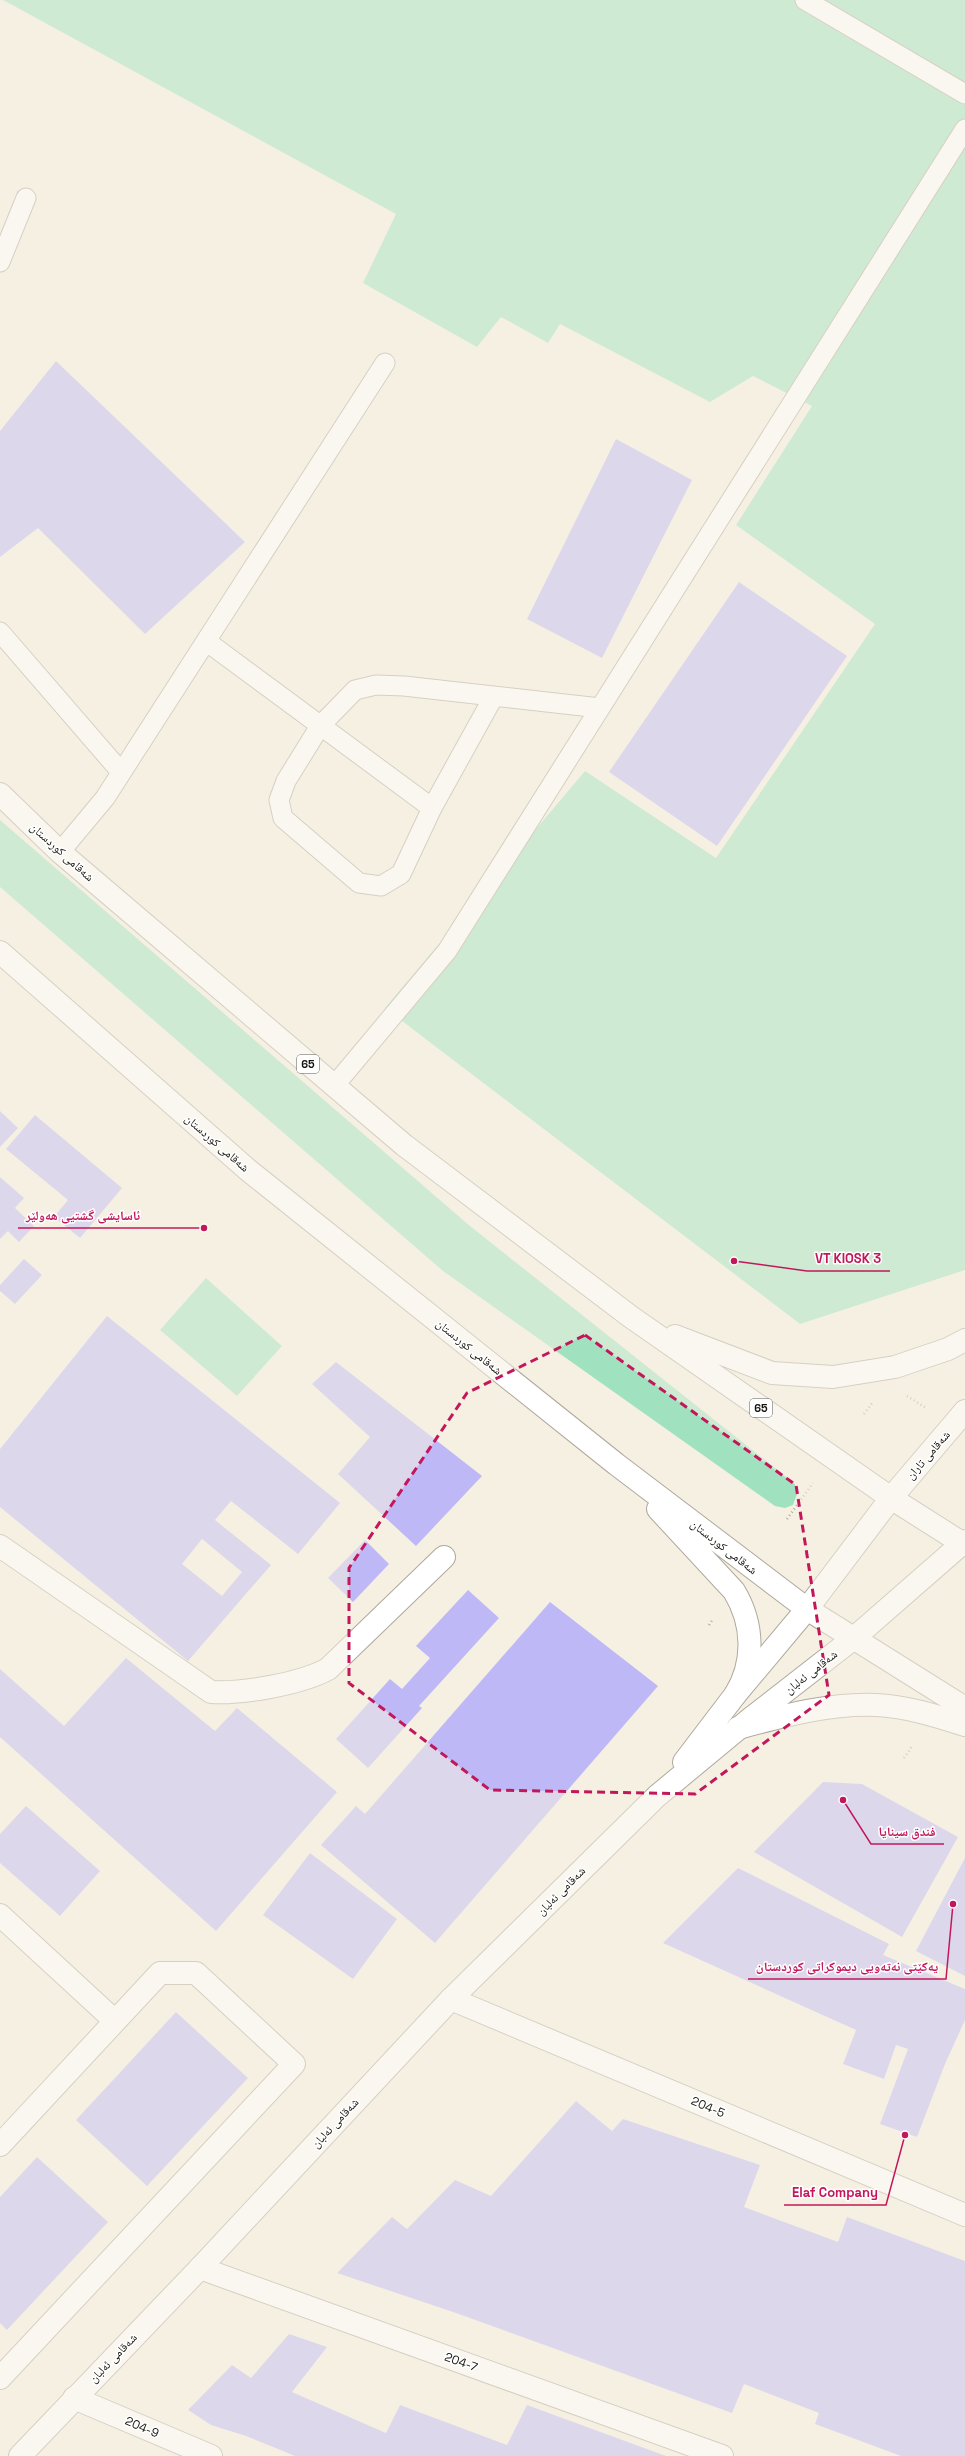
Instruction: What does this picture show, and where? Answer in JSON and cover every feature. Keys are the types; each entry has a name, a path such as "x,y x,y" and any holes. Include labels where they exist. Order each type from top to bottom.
{"main road":[{"name":"شەقامی کوردستان","path":"0,794 60,852 404,1145 631,1317 891,1498 964,1543"},
{"name":"شەقامی کوردستان","path":"0,952 248,1170 616,1464 807,1609 965,1708"},
{"path":"631,1317 705,1349 772,1373 833,1377 895,1367 948,1349 965,1340"},
{"name":"شەقامی تاران","path":"891,1498 965,1411"},
{"path":"616,1464 734,1591 743,1606 751,1640 745,1674 734,1695"},
{"name":"شەقامی ئەلبان","path":"657,1796 734,1695 807,1609 891,1498"},
{"name":"شەقامی ئەلبان","path":"20,2456 200,2268 452,1999 657,1796 738,1728 854,1638 964,1543"},
{"path":"0,1546 211,1692 228,1693 298,1680 316,1675 328,1669 444,1557"},
{"path":"738,1728 805,1712 847,1705 878,1705 965,1725"},
{"path":"0,1915 115,2021"},
{"path":"0,2145 160,1973 196,1973 294,2064 0,2378"},
{"name":"204-5","path":"452,1999 965,2215"},
{"name":"204-7","path":"200,2268 722,2456"},
{"name":"204-9","path":"74,2398 211,2456"}],"lane":[{"path":"805,0 965,94"},
{"path":"334,1086 448,951 965,128"},
{"path":"0,262 26,198"},
{"path":"60,852 105,798 385,363"},
{"path":"0,632 121,772"},
{"path":"206,641 432,808"},
{"path":"494,696 432,808 401,874 381,886 359,883 283,818 279,800 286,781 320,726 355,690 376,685 404,686 494,696 600,708"}],"path":[{"path":"905,1394 930,1411"},
{"path":"864,1414 873,1402 879,1401"},
{"path":"787,1519 813,1483"},
{"path":"904,1758 913,1745"}],"highlighted area":[{"path":"585,1335 796,1485 829,1695 695,1794 490,1790 349,1683 349,1568 467,1393"}],"green space":[{"path":"3,0 965,0 965,1270 800,1324 385,1008 585,771 716,858 875,624 736,525 812,406 753,376 710,402 560,324 548,343 501,317 477,347 363,283 396,214"},
{"path":"0,820 470,1226 794,1483 798,1491 793,1505 785,1508 775,1506 443,1271 0,887"},
{"path":"206,1278 282,1346 237,1396 160,1330"}],"building":[{"path":"56,361 245,542 145,634 38,528 0,557 0,431"},
{"path":"616,439 692,480 602,658 527,619"},
{"path":"739,582 847,656 717,846 609,772"},
{"path":"0,1111 18,1128 0,1147"},
{"path":"35,1115 122,1188 80,1238 54,1217 68,1200 6,1149"},
{"path":"0,1177 24,1198 15,1208 34,1226 19,1242 8,1231 0,1239"},
{"path":"24,1259 42,1275 15,1304 0,1291 0,1285"},
{"path":"107,1316 340,1503 298,1554 231,1501 215,1520 271,1565 188,1661 0,1507 0,1449","holes":["202,1539 242,1572 222,1596 182,1564"]},
{"path":"336,1362 482,1476 416,1546 338,1474 370,1437 312,1384"},
{"path":"365,1540 389,1564 353,1602 328,1578"},
{"path":"468,1590 499,1618 419,1706 422,1708 368,1768 336,1739 390,1679 402,1689 430,1658 416,1646"},
{"path":"550,1602 658,1686 435,1943 321,1845 356,1806 365,1814"},
{"path":"126,1658 215,1731 237,1708 337,1792 216,1931 0,1737 0,1669 64,1726"},
{"path":"823,1782 862,1784 958,1837 902,1937 754,1852"},
{"path":"26,1806 100,1871 60,1916 0,1863 0,1834"},
{"path":"310,1853 397,1919 353,1979 263,1915"},
{"path":"965,1858 965,1976 916,1951"},
{"path":"738,1868 889,1944 883,1955 965,1989 965,2020 945,2064 917,2137 880,2124 908,2049 896,2045 884,2079 843,2064 856,2030 663,1943"},
{"path":"176,2012 248,2078 147,2186 76,2120"},
{"path":"576,2101 612,2131 623,2119 760,2165 744,2207 838,2242 847,2217 965,2261 965,2456 901,2456 815,2424 819,2413 744,2384 732,2413 456,2313 337,2273 392,2217 407,2229 455,2180 491,2196"},
{"path":"37,2157 108,2222 7,2330 0,2323 0,2197"},
{"path":"289,2334 327,2347 292,2392 386,2433 400,2405 507,2445 527,2405 666,2456 295,2456 246,2436 211,2425 188,2410 232,2365 251,2378"}],"place":[{"name":"ئاسایشی گشتیی هەولێر","path":"204,1228"},
{"name":"VT KIOSK 3","path":"734,1261"},
{"name":"فندق سينايا","path":"843,1800"},
{"name":"یه‌كێتی نه‌ته‌ویی دیموكراتی كوردستان","path":"953,1904"},
{"name":"Elaf Company","path":"905,2135"}]}
